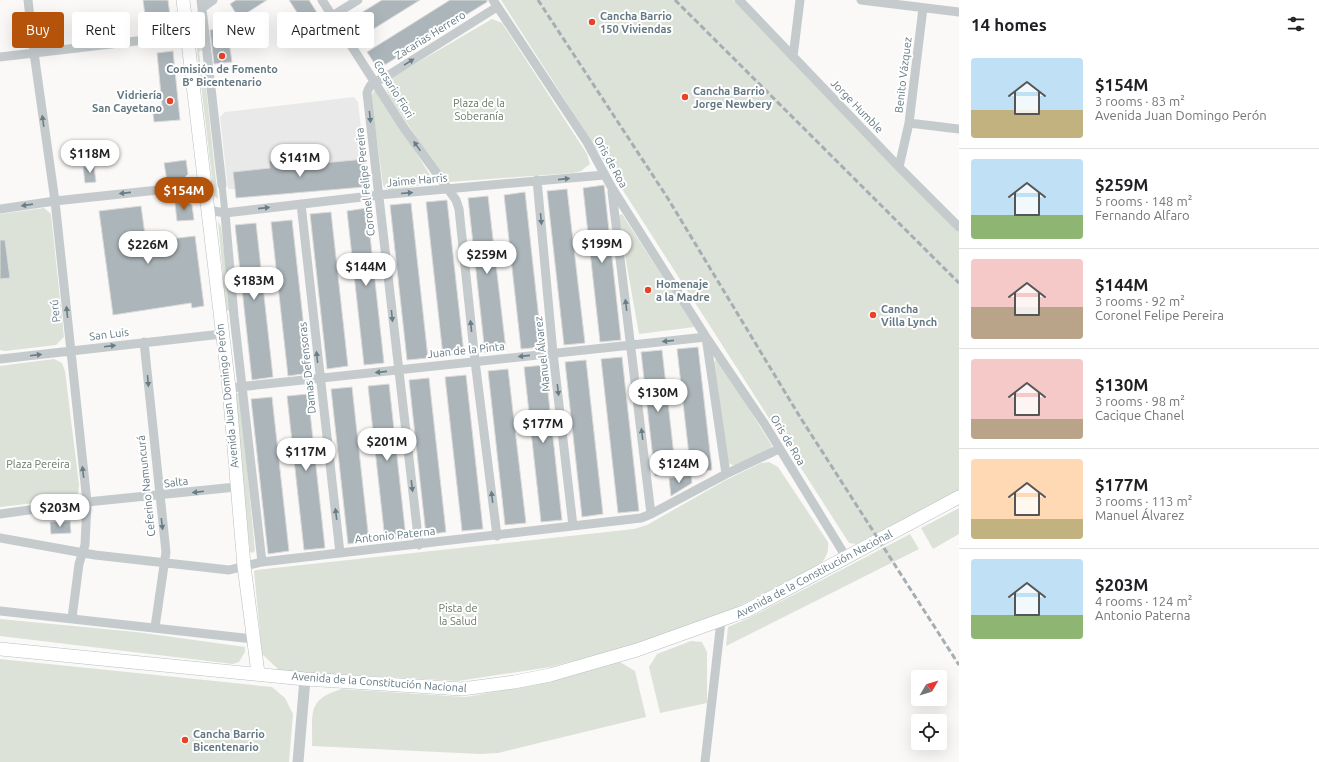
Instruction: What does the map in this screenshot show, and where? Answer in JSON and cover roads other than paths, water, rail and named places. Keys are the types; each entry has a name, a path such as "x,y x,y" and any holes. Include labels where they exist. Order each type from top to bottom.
{"main road":[{"name":"Avenida Juan Domingo Perón","path":"183,0 185,12"},
{"name":"Avenida Juan Domingo Perón","path":"190,48 219,318 229,388 236,487 244,566 258,673"},
{"name":"Avenida de la Constitución Nacional","path":"0,649 258,673 305,679 462,689 514,682 550,675 638,650 746,611 959,497"}],"street":[{"name":"Perú","path":"28,0 55,201 72,351 71,366 87,502 85,545 79,564 72,618"},
{"path":"201,4 213,0"},
{"name":"Corsario Fiori","path":"322,0 330,12"},
{"path":"338,12 358,0"},
{"name":"Jorge Humble","path":"739,0 899,167 959,227"},
{"path":"793,57 800,0"},
{"path":"861,0 893,2 922,8 959,12"},
{"name":"Zacarias Herrero","path":"375,81 384,78 495,4"},
{"name":"Oris de Roa","path":"495,4 587,142 612,188 706,337 764,423 846,557"},
{"name":"Benito Vázquez","path":"899,167 909,123 922,8"},
{"path":"205,39 225,213 234,316 262,562"},
{"path":"0,57 138,40"},
{"name":"Corsario Fiori","path":"353,48 404,128 456,200 459,209 475,361 497,536"},
{"name":"Coronel Felipe Pereira","path":"375,81 369,87 368,93 418,545"},
{"path":"909,123 959,129"},
{"name":"Jaime Harris","path":"208,210 225,213 379,195 604,175"},
{"name":"Manuel Álvarez","path":"537,180 553,353 574,526"},
{"path":"0,209 55,201 205,184"},
{"path":"612,188 632,345 651,514"},
{"name":"Damas Defensoras","path":"301,204 340,553"},
{"path":"219,318 234,316"},
{"name":"San Luis","path":"0,359 222,334"},
{"name":"Oris de Roa","path":"706,337 726,474"},
{"name":"Juan de la Pinta","path":"229,388 706,337"},
{"name":"Ceferino Namuncurá","path":"144,342 166,552 155,627"},
{"name":"Antonio Paterna","path":"0,538 95,555 229,570 262,562 497,536 641,518 726,474 779,449"},
{"name":"Salta","path":"0,514 87,502 159,496 236,487"},
{"path":"0,611 253,639"},
{"path":"705,762 721,620"},
{"path":"298,762 305,679"}],"railway":[{"path":"538,0 667,197 800,417 959,665"},
{"path":"675,0 959,283"}],"place":[{"name":"Cancha Barrio 150 Viviendas","path":"592,22"},
{"name":"Comisión de Fomento B° Bicentenario","path":"222,56"},
{"name":"Cancha Barrio Jorge Newbery","path":"685,97"},
{"name":"Vidriería San Cayetano","path":"170,101"},
{"name":"Homenaje a la Madre","path":"648,290"},
{"name":"Cancha Villa Lynch","path":"873,315"},
{"name":"Cancha Barrio Bicentenario","path":"185,740"}],"park label":[{"name":"Plaza de la Soberanía","path":"479,109"},
{"name":"Plaza Pereira","path":"38,464"},
{"name":"Pista de la Salud","path":"458,614"}]}
